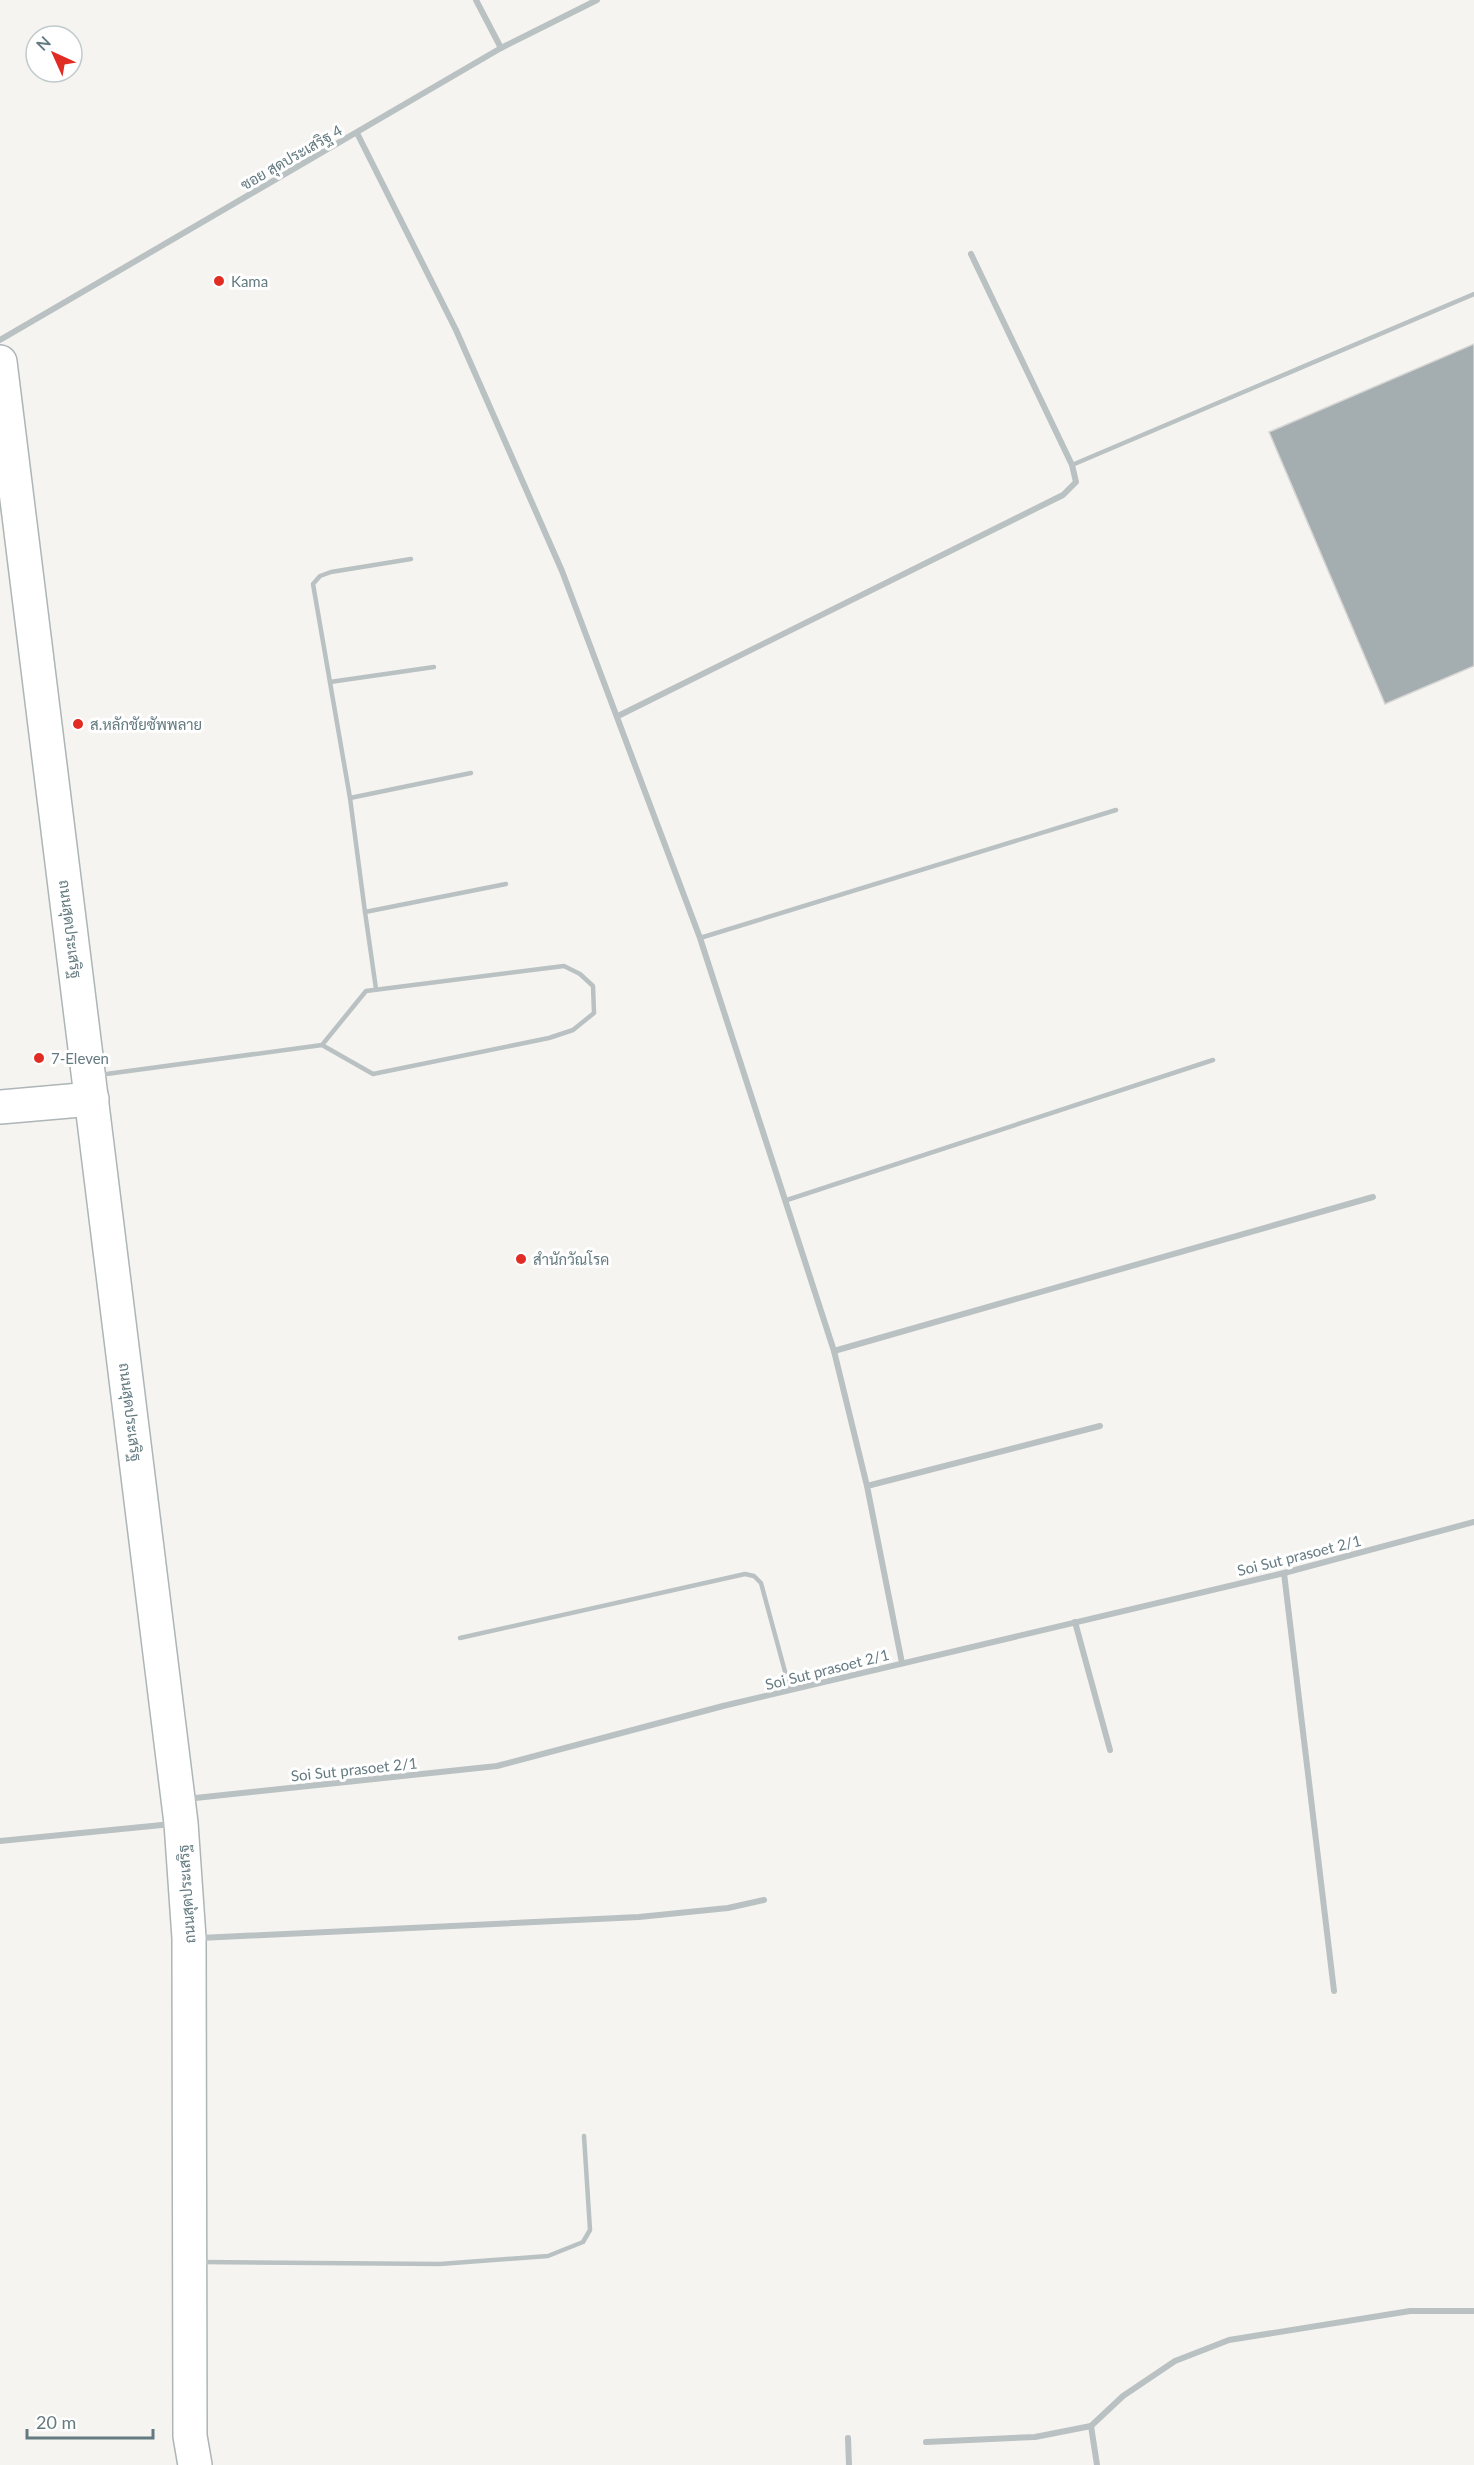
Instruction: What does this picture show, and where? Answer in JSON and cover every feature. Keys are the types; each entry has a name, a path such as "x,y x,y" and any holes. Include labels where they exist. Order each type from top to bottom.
{"street":[{"path":"476,0 501,48"},
{"name":"ซอย สุดประเสริฐ 4","path":"0,340 501,48 597,0"},
{"path":"357,133 456,330 562,571 700,938 787,1200 834,1351 867,1486 902,1663"},
{"path":"618,716 1063,495 1076,482 1072,465 971,254"},
{"name":"ถนนสุดประเสริฐ","path":"0,362 180,1811 189,1938 192,2261 190,2436 195,2465"},
{"path":"0,1107 91,1088"},
{"path":"834,1351 1373,1197"},
{"path":"867,1486 1100,1426"},
{"name":"Soi Sut prasoet 2/1","path":"0,1841 180,1811 497,1766 790,1690 1284,1573 1474,1522"},
{"path":"1284,1573 1335,1991"},
{"path":"1075,1622 1110,1750"},
{"path":"189,1938 639,1917 728,1908 764,1900"},
{"path":"926,2442 1035,2437 1091,2426 1124,2396 1175,2361 1229,2340 1410,2311 1474,2312"},
{"path":"1091,2426 1097,2465"},
{"path":"848,2438 849,2465"}],"lane":[{"path":"1072,465 1474,294"},
{"path":"376,989 350,798 313,584 320,576 331,572 411,559"},
{"path":"330,682 434,668"},
{"path":"350,798 471,772"},
{"path":"700,938 1116,810"},
{"path":"365,912 506,884"},
{"path":"91,1088 322,1045 373,1074 549,1038 573,1030 594,1013 593,986 580,974 564,966 366,991 322,1045"},
{"path":"787,1200 1212,1059"},
{"path":"460,1638 745,1574 754,1576 761,1583 790,1690"},
{"path":"192,2261 440,2264 548,2256 584,2242 590,2230 584,2136"}],"building":[{"path":"1474,344 1474,666 1385,704 1269,432"}],"place":[{"name":"Kama","path":"219,281"},
{"name":"ส.หลักชัยซัพพลาย","path":"78,724"},
{"name":"7-Eleven","path":"39,1058"},
{"name":"สำนักวัณโรค","path":"521,1259"}]}
